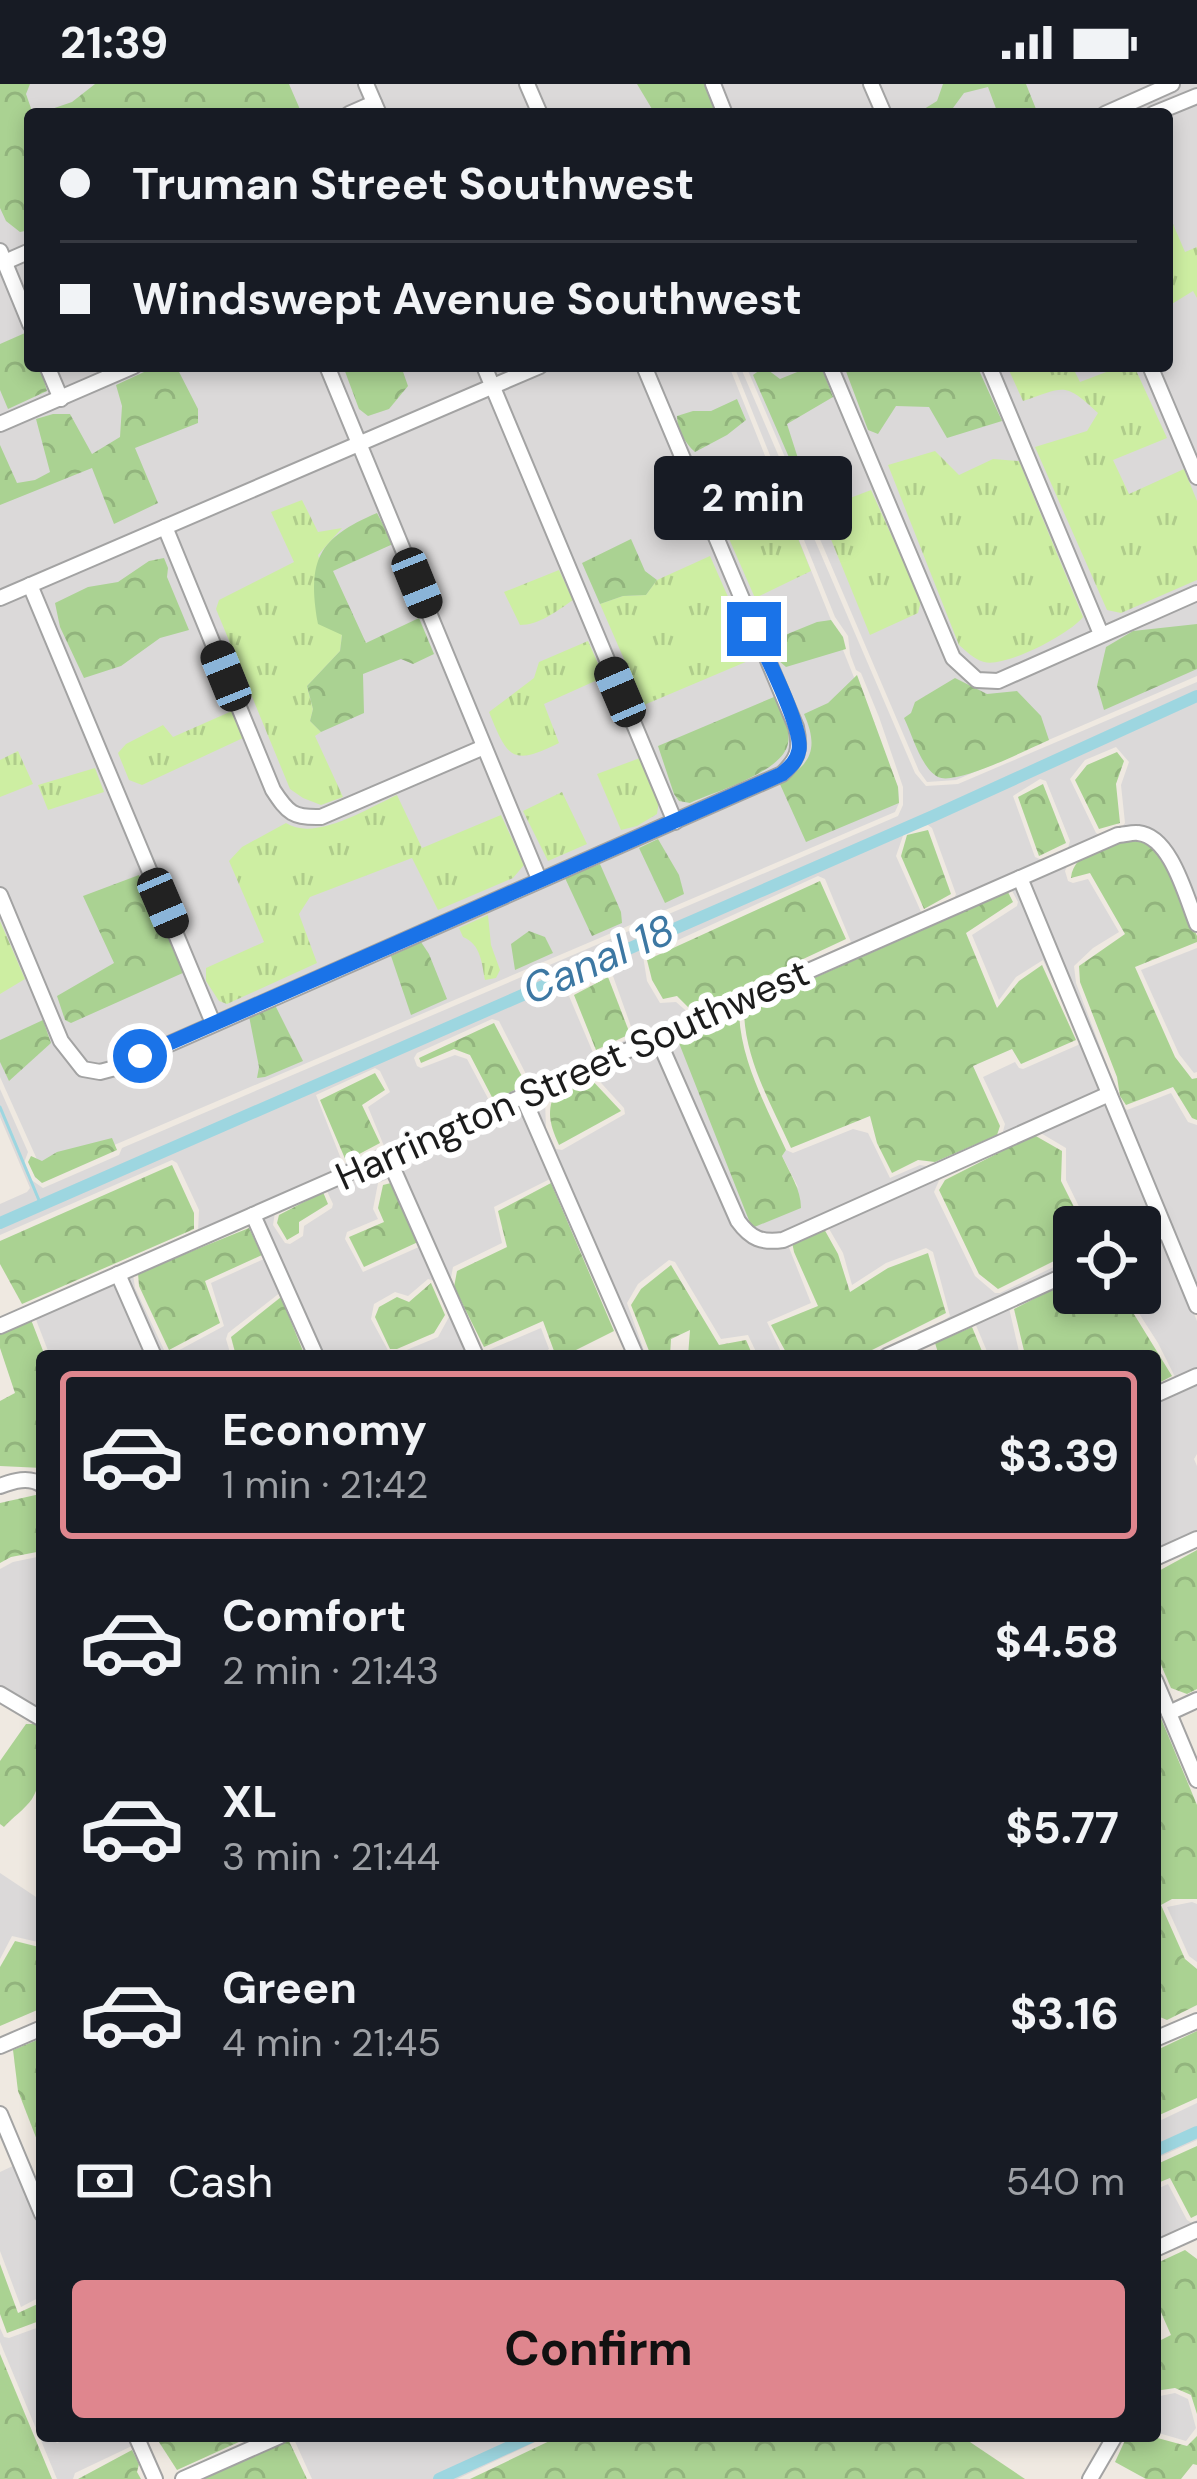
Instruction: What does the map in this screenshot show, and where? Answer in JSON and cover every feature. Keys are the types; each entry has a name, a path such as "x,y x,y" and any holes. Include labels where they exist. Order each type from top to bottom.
{"street":[{"path":"1118,108 1172,84"},
{"path":"1168,108 1197,96"},
{"path":"2,256 24,309"},
{"path":"50,372 61,399"},
{"path":"0,424 121,372"},
{"path":"329,372 539,879"},
{"path":"487,372 674,822"},
{"path":"0,598 526,372"},
{"path":"0,895 61,1041 83,1069 100,1072 782,774 795,762 800,747 796,727 647,372"},
{"path":"833,372 953,658 977,680 998,681 1197,593"},
{"path":"992,372 1102,634"},
{"path":"1153,372 1197,477"},
{"path":"165,527 272,788 286,809 300,818 321,817 484,747"},
{"path":"30,585 213,1023"},
{"name":"Harrington Street Southwest","path":"0,1326 1118,835 1147,835 1168,852 1197,924"},
{"path":"1020,878 1197,1306"},
{"path":"657,1037 738,1221 764,1243 783,1240 1109,1094"},
{"path":"523,1097 633,1350"},
{"path":"387,1155 473,1350"},
{"path":"253,1215 313,1350"},
{"path":"1161,1232 1165,1230"},
{"path":"118,1274 151,1350"},
{"path":"900,1350 1053,1281"},
{"path":"1161,1392 1197,1376"},
{"path":"0,1486 16,1480 36,1481"},
{"path":"1161,1555 1197,1539"},
{"path":"0,1694 36,1715"},
{"path":"1161,1694 1197,1780"},
{"path":"1169,1713 1197,1700"},
{"path":"1161,2036 1197,2021"},
{"path":"0,2046 36,2031"},
{"path":"0,2114 36,2200"},
{"path":"1161,2245 1197,2230"},
{"path":"139,2442 155,2479"},
{"path":"183,2479 266,2442"},
{"path":"1090,2479 1112,2442"}],"shaded area":[{"path":"0,84 1197,84 1197,676 956,780 927,782 749,372 1173,372 1173,108 24,108 24,372 731,372 898,787 899,803 895,812 44,1175 0,1077"},
{"path":"736,372 743,372 915,773 926,786 958,784 1197,682 1197,910 1171,848 1160,836 1145,827 1120,829 1125,823 1121,785 1129,762 1116,747 1085,760 1070,779 1096,833 1112,831 939,907 956,894 932,828 905,830 896,856 922,914 757,986 851,942 825,879 818,876 643,956 647,981 660,1003 676,1002 691,1015 530,1087 499,1021 492,1019 414,1058 421,1068 455,1055 467,1059 491,1104 198,1232 199,1210 172,1160 0,1235 0,1204 30,1188 0,1117 0,1089 28,1152 24,1163 30,1179 43,1188 119,1155 122,1148 898,816 903,787 879,717 850,654 848,636 835,617","holes":["1040,779 1046,781 1070,841 1068,848 1042,860 1035,857 1013,796","608,972 634,1035 594,1055 569,996","375,1068 390,1092 368,1107 384,1146 343,1164 316,1095"]},
{"path":"1068,864 1068,881 1088,879 1119,932 1074,966 1115,1094 1027,882"},
{"path":"1017,886 1075,1027 1043,960 1016,977 999,1000 972,935 1017,906 1011,889"},
{"path":"1197,948 1194,1073 1179,1054 1141,970"},
{"path":"739,1008 677,1038 799,1189 782,1156 786,1150 793,1153 853,1129 868,1133 890,1178 920,1165 932,1167 782,1234 765,1236 751,1229 665,1041"},
{"path":"1080,1040 1101,1091 1002,1135 1005,1124 983,1077 1015,1062 1023,1069"},
{"path":"655,1045 733,1223 743,1237 762,1248 788,1245 811,1303 767,1322 780,1350 755,1350 748,1335 721,1339 675,1262 669,1260 638,1284 627,1303 644,1350 639,1350 530,1101 550,1092 545,1101 546,1128 556,1149 562,1150 625,1114 592,1073"},
{"path":"1171,1093 1188,1122 1197,1125 1197,1292 1118,1102 1127,1110"},
{"path":"1106,1102 1149,1206 1079,1206 1066,1180 1066,1148 1039,1132"},
{"path":"520,1105 552,1178 494,1207 502,1243 453,1267 450,1283 395,1159"},
{"path":"385,1163 391,1178 378,1183 373,1209 378,1219 347,1232 345,1239 363,1272 421,1246 467,1350 407,1350 438,1337 449,1317 435,1281 428,1279 408,1296 395,1292 374,1304 371,1319 388,1350 319,1350 261,1218 275,1212 273,1225 290,1244 303,1236 304,1226 333,1204 326,1189"},
{"path":"941,1176 934,1192 975,1276 1000,1293 1053,1267 1053,1274 884,1350 950,1316 933,1252 926,1248 886,1263 852,1285 843,1253 828,1227"},
{"path":"1161,1239 1197,1321 1197,1369 1176,1379 1139,1314 1161,1314"},
{"path":"266,1258 281,1292 228,1333 229,1350 179,1350 224,1326 211,1283"},
{"path":"133,1274 164,1350 157,1350 126,1278"},
{"path":"116,1282 145,1350 48,1350 35,1317"},
{"path":"1009,1308 1019,1350 986,1350 975,1323"},
{"path":"541,1328 549,1349 548,1350 489,1350"},
{"path":"1197,1383 1197,1532 1161,1548 1161,1399"},
{"path":"36,1557 36,1709 0,1688 0,1569"},
{"path":"0,1873 36,1897 36,1942 12,1936 0,1959"},
{"path":"1197,1904 1197,1962 1189,1956 1167,1907"},
{"path":"1197,2103 1197,2140 1161,2156 1161,2120"},
{"path":"15,2165 36,2214 36,2299 21,2307 0,2251 0,2172"},
{"path":"1168,2184 1187,2220 1197,2223 1161,2239 1161,2187"},
{"path":"0,2328 9,2338 36,2328 36,2429 0,2342"},
{"path":"1175,2393 1188,2399 1196,2428 1186,2441 1161,2434 1161,2396"},
{"path":"42,2442 133,2442 75,2473 73,2479 57,2479"},
{"path":"295,2442 535,2442 457,2479 312,2479"}],"green space":[{"path":"0,84 30,84 26,94 31,108 24,108 24,231 6,221 0,208"},
{"path":"95,84 289,84 299,108 54,108 72,102"},
{"path":"637,84 708,84 718,108 651,108"},
{"path":"943,84 1026,84 1036,108 996,108 988,87 964,93 953,108 926,108 937,101"},
{"path":"1173,224 1185,252 1197,247 1197,298 1193,291 1173,303"},
{"path":"24,333 24,372 42,372 47,391 8,409 0,390 0,344"},
{"path":"144,372 179,372 198,409 198,423 135,448 158,503 114,524 92,468 0,505 0,445 17,483 35,480 50,472 36,419 70,414 92,454 120,437 122,406 116,385"},
{"path":"345,372 403,372 408,386 389,409 368,416 359,409"},
{"path":"771,372 780,379 797,372 823,372 833,397 787,424 805,494 753,375"},
{"path":"846,372 980,372 1002,421 947,438 929,407 896,406 878,434 868,430"},
{"path":"1010,372 1075,372 1080,382 1106,372 1137,372 1167,438 1113,460 1129,494 1184,469 1197,501 1197,580 1121,613 1107,610 1035,447 1087,431 1098,413 1064,390 1023,401"},
{"path":"737,399 746,420 695,452 682,436 677,416 711,411"},
{"path":"935,451 959,475 993,459 1019,461 1083,617 1076,624 1006,660 984,662 959,645 888,465"},
{"path":"770,469 811,571 755,598 713,502"},
{"path":"871,490 921,601 918,613 870,635 819,510"},
{"path":"302,500 318,532 342,528 318,555 342,634 340,651 307,686 313,709 310,721 321,732 315,736 343,797 321,805 290,789 216,609 219,600 294,562 271,512"},
{"path":"377,513 393,544 333,571 366,643 419,618 434,654 413,664 401,659 363,674 364,713 321,732 310,721 313,709 307,686 340,651 342,635 318,624 316,567 341,532"},
{"path":"631,539 645,571 657,580 646,595 600,604 582,563"},
{"path":"710,556 755,658 644,705 600,604 646,595 657,580"},
{"path":"164,558 189,630 160,638 121,666 84,678 60,627 55,603 88,587 118,582 149,561"},
{"path":"559,570 573,600 541,620 520,625 504,592"},
{"path":"831,620 846,649 786,667 778,660 773,648 780,637"},
{"path":"1197,624 1197,669 1104,710 1097,686 1106,647 1133,631"},
{"path":"588,641 604,677 544,704 559,743 531,754 514,754 501,740 489,712 534,678 539,662"},
{"path":"857,675 898,787 899,803 806,842 779,782 799,769 810,754 804,714 828,703"},
{"path":"955,678 987,694 1017,691 1041,716 1049,740 975,772 938,777 922,759 904,718 915,702"},
{"path":"774,697 788,731 784,753 746,780 690,803 679,801 658,746"},
{"path":"232,711 243,738 142,785 129,780 118,753 126,744 163,725 173,737"},
{"path":"18,751 33,784 0,797 0,760"},
{"path":"1117,752 1124,761 1116,784 1120,823 1099,829 1075,780 1087,765"},
{"path":"640,758 659,801 657,814 621,830 597,774"},
{"path":"95,768 104,792 48,810 38,785"},
{"path":"1043,784 1066,843 1039,856 1018,797"},
{"path":"562,792 587,844 548,861 523,811"},
{"path":"397,795 422,848 501,815 524,865 513,878 438,910 412,858 310,897 299,914 317,963 227,1004 219,1001 206,981 206,968 264,942 229,861 242,847 286,823 298,828 326,826"},
{"path":"928,830 951,894 924,909 901,856 907,835"},
{"path":"1137,838 1160,854 1197,936 1197,942 1135,967 1175,1057 1192,1079 1197,1078 1197,1120 1173,1087 1126,1105 1080,982 1079,966 1125,934 1090,873 1071,878 1074,868 1096,849"},
{"path":"658,839 684,894 665,903 639,848"},
{"path":"600,864 622,923 592,936 565,878"},
{"path":"139,875 185,972 71,1023 65,1020 57,996 114,963 83,896"},
{"path":"820,881 846,939 692,1011 677,996 663,999 647,960"},
{"path":"1008,892 1013,902 966,933 997,1008 1019,981 1042,965 1076,1040 1021,1064 1012,1049 973,1066 1000,1126 997,1135 935,1162 918,1160 892,1173 870,1116 791,1148 754,1063 744,1009"},
{"path":"488,915 500,970 496,978 485,980 477,949 459,928"},
{"path":"0,921 25,979 0,994"},
{"path":"529,931 545,937 553,953 515,970 511,944"},
{"path":"421,942 447,999 411,1015 391,956"},
{"path":"608,977 630,1034 596,1050 574,995"},
{"path":"275,1005 303,1061 257,1078 249,1016"},
{"path":"739,1011 749,1065 786,1150 782,1156 801,1208 752,1228 677,1038"},
{"path":"43,1020 51,1043 9,1081 0,1062 0,1040"},
{"path":"494,1023 526,1084 494,1101 470,1055 454,1049 421,1063 419,1058"},
{"path":"375,1073 385,1090 362,1105 380,1143 346,1161 320,1100"},
{"path":"588,1076 621,1111 559,1145 550,1115 555,1093 559,1085"},
{"path":"1034,1135 1062,1151 1061,1181 1074,1206 1053,1206 1053,1262 998,1289 979,1274 939,1190 945,1180"},
{"path":"112,1138 117,1150 42,1183 28,1162 31,1156 42,1161 57,1152"},
{"path":"172,1165 194,1213 194,1229 22,1304 0,1264 0,1241"},
{"path":"391,1183 418,1242 364,1267 349,1237 384,1222 378,1208 383,1185"},
{"path":"551,1183 614,1331 576,1350 554,1350 543,1321 484,1347 454,1287 457,1271 507,1247 498,1211"},
{"path":"323,1192 328,1204 299,1222 299,1233 287,1240 277,1223 279,1215"},
{"path":"823,1227 850,1292 888,1268 928,1253 946,1313 872,1350 785,1350 771,1325 818,1306 792,1242"},
{"path":"249,1228 262,1255 205,1281 220,1323 169,1350 139,1286 138,1273"},
{"path":"671,1265 719,1345 746,1340 750,1350 688,1350 690,1330 671,1339 670,1350 649,1350 631,1305 641,1289"},
{"path":"431,1283 445,1315 434,1333 390,1349 375,1317 379,1307 397,1297 409,1302"},
{"path":"1053,1289 1053,1314 1134,1314 1156,1350 1024,1350 1014,1309"},
{"path":"281,1297 303,1350 234,1350 231,1337"},
{"path":"30,1317 43,1350 36,1350 36,1468 0,1466 0,1401 15,1393 0,1348 0,1332"},
{"path":"972,1327 982,1350 937,1350 935,1343"},
{"path":"1161,1358 1172,1376 1161,1382"},
{"path":"36,1495 36,1552 0,1563 0,1503"},
{"path":"1197,1550 1197,1689 1187,1694 1171,1688 1161,1665 1161,1570"},
{"path":"1161,1718 1197,1805 1197,1899 1172,1899 1161,1905"},
{"path":"26,1724 36,1724 36,1791 4,1827 0,1824 0,1761"},
{"path":"1161,1905 1185,1959 1197,1969 1197,2005 1167,2020 1161,2018"},
{"path":"15,1941 36,1946 36,2011 0,2026 0,1967"},
{"path":"1197,2031 1197,2098 1161,2114 1161,2048"},
{"path":"36,2040 36,2138 18,2091 13,2050"},
{"path":"1197,2146 1197,2215 1191,2218 1170,2178 1161,2182 1161,2162"},
{"path":"1185,2250 1197,2259 1197,2414 1191,2395 1175,2388 1161,2390 1161,2340 1171,2335 1161,2312 1161,2261"},
{"path":"0,2264 18,2313 36,2305 36,2322 7,2333 0,2314"},
{"path":"0,2354 52,2479 0,2479"},
{"path":"1197,2436 1197,2465 1181,2479 1146,2479 1115,2462 1124,2442 1161,2439 1187,2446"},
{"path":"159,2442 239,2442 177,2470"},
{"path":"289,2442 307,2479 204,2479"},
{"path":"547,2442 970,2442 1025,2479 470,2479"},
{"path":"132,2450 141,2479 78,2479"}],"waterway":[{"name":"Canal 18","path":"0,1223 1197,696"},
{"path":"0,1107 41,1205"},
{"path":"1161,2148 1197,2132"},
{"path":"439,2479 520,2442"}],"route":[{"path":"140,1056 782,774 795,762 800,747 754,629"}]}
